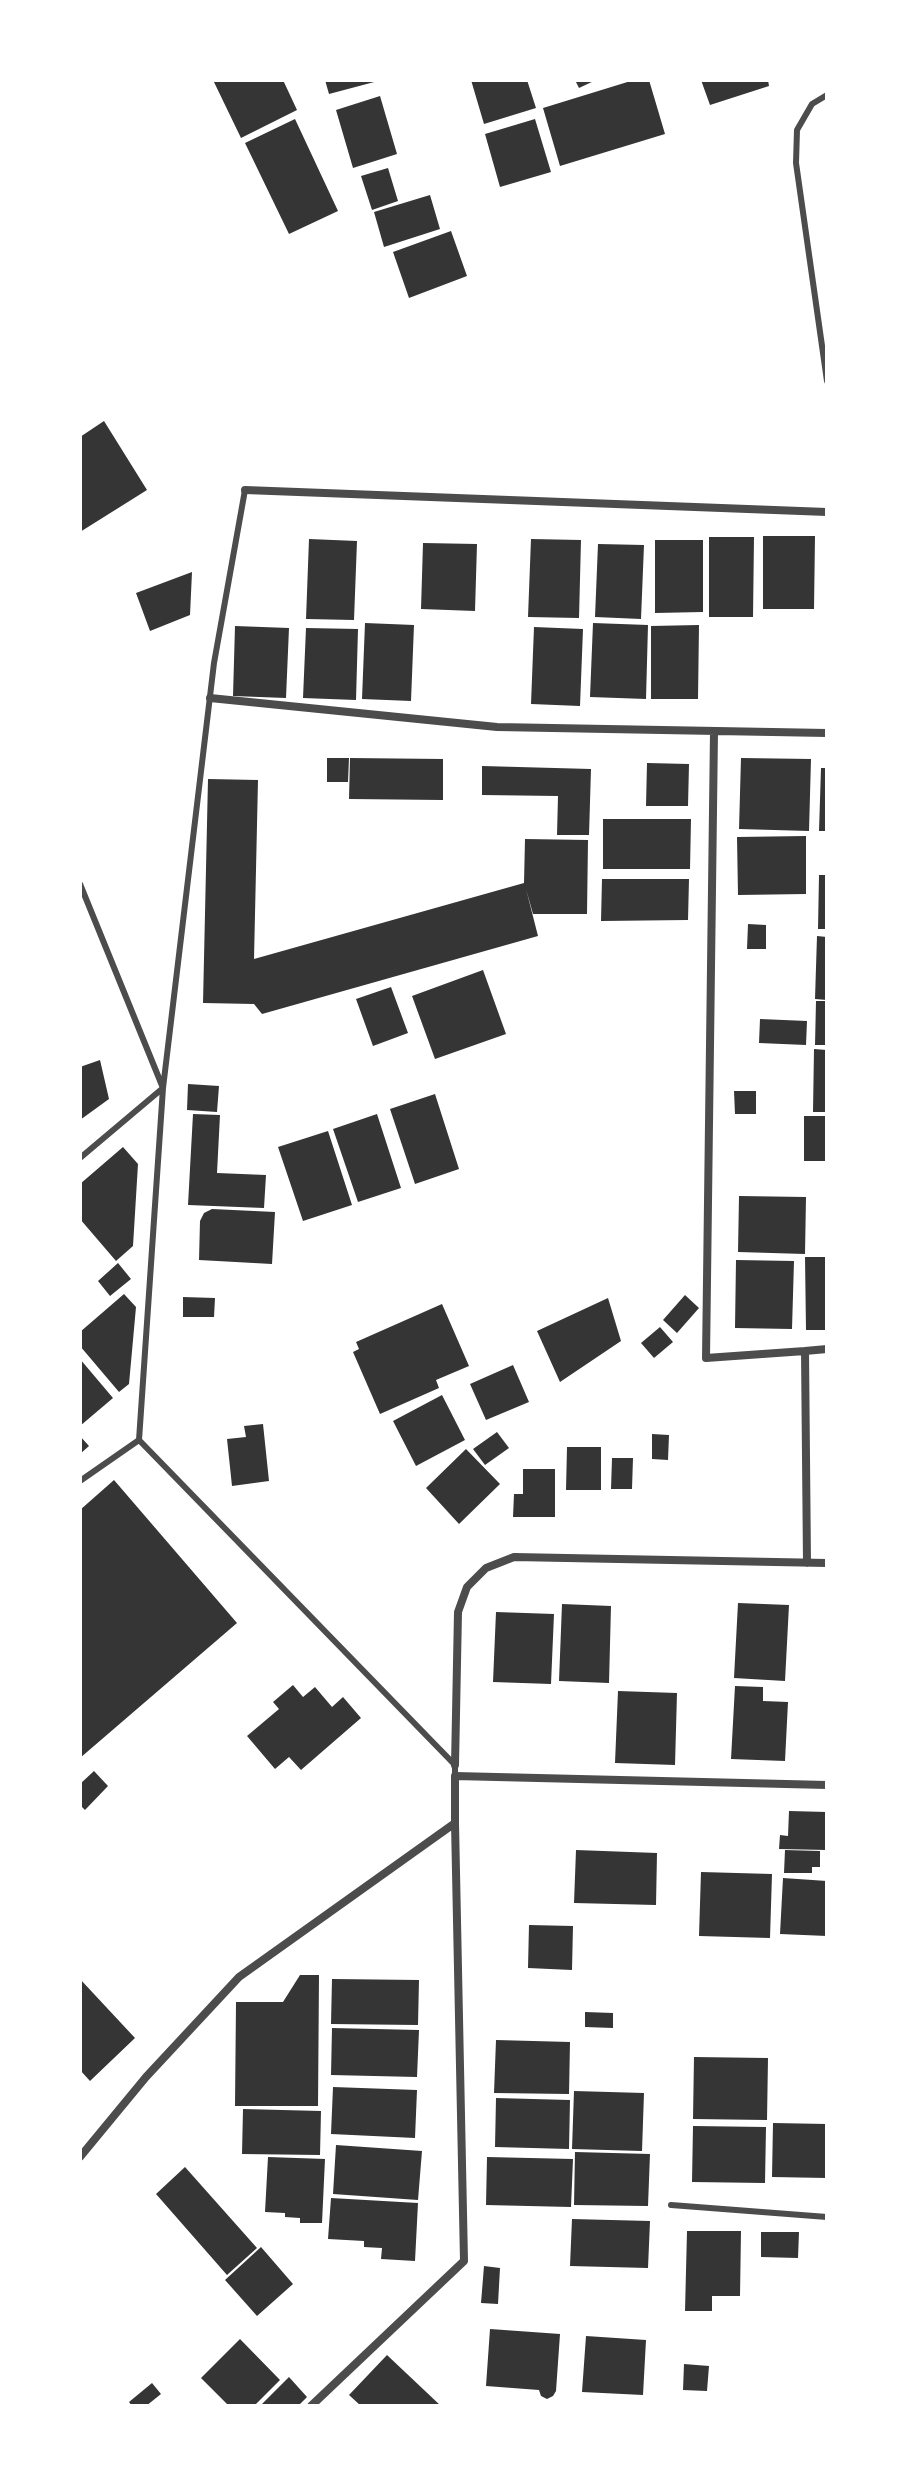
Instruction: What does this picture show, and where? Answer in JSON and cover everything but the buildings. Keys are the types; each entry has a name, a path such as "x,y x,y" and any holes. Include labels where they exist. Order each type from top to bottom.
{"street":[{"path":"245,490 827,512"},
{"path":"210,698 497,727 827,733"},
{"path":"714,732 706,1358 827,1349"},
{"path":"805,1351 807,1563"},
{"path":"455,1765 458,1612 467,1587 486,1568 514,1557 827,1563"},
{"path":"311,2406 464,2261 455,1776 827,1785"},
{"path":"80,2157 146,2077 239,1977 455,1823"}],"lane":[{"path":"827,95 812,104 797,130 796,163 827,381"},
{"path":"245,490 210,698 163,1088 139,1440 455,1765 455,1776"},
{"path":"80,884 163,1088"},
{"path":"80,1158 163,1088"},
{"path":"80,1481 139,1440"},
{"path":"671,2205 827,2217"}]}
